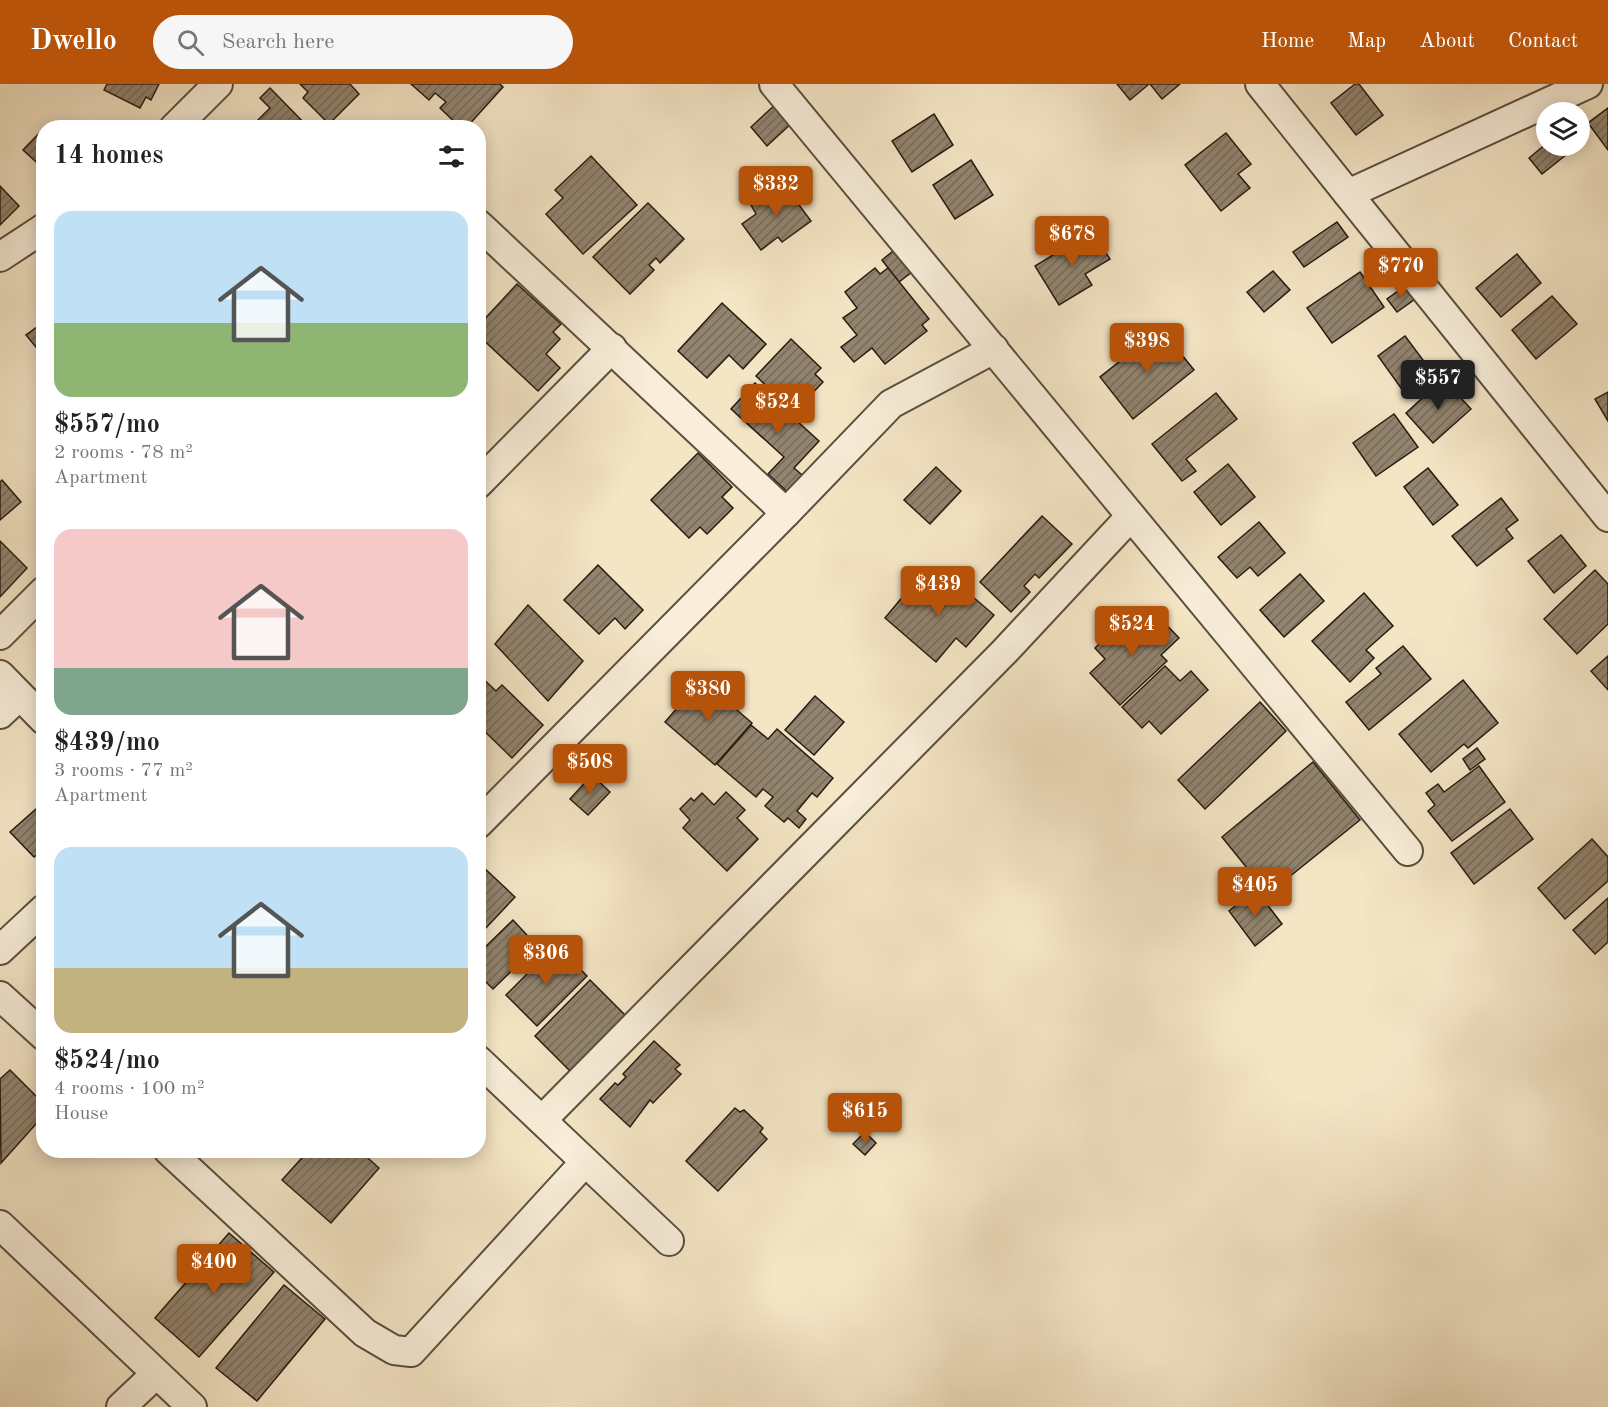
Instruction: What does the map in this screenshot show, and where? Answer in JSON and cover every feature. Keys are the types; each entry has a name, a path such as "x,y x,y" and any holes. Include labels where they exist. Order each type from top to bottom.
{"street":[{"path":"182,120 218,84"},
{"path":"774,84 1408,851"},
{"path":"1260,84 1608,517"},
{"path":"1348,195 1588,84"},
{"path":"486,231 786,513"},
{"path":"0,257 36,233"},
{"path":"486,476 612,348"},
{"path":"486,816 891,404 993,349"},
{"path":"542,1120 1005,651 1131,516"},
{"path":"0,635 36,599"},
{"path":"0,675 9,705 36,717"},
{"path":"0,950 36,916"},
{"path":"0,996 36,1029"},
{"path":"486,1068 669,1241"},
{"path":"177,1158 365,1332 394,1350 411,1352 585,1162"},
{"path":"0,1225 192,1407"},
{"path":"121,1407 156,1374"}],"building":[{"path":"107,84 159,84 151,100 146,97 140,108 104,90"},
{"path":"300,84 350,84 359,94 333,120 325,120 303,98 308,92"},
{"path":"411,84 500,84 503,87 473,120 453,120 440,108 446,102 435,93 429,100"},
{"path":"1117,84 1149,84 1130,100"},
{"path":"1150,84 1180,84 1162,99"},
{"path":"1355,84 1359,84 1383,115 1356,135 1331,103"},
{"path":"270,88 301,120 258,120 270,108 260,98"},
{"path":"777,103 794,121 767,146 751,127"},
{"path":"1608,108 1608,150 1590,126 1590,122"},
{"path":"934,114 953,145 912,172 892,141"},
{"path":"1226,133 1251,164 1238,174 1250,188 1221,211 1185,165"},
{"path":"36,136 36,162 23,150"},
{"path":"1536,152 1536,156 1564,156 1542,174 1529,158"},
{"path":"591,156 637,205 583,254 546,214 563,198 555,190"},
{"path":"971,160 993,195 955,219 933,185"},
{"path":"782,182 811,221 782,242 778,237 761,250 742,224 756,214 751,205"},
{"path":"0,186 19,206 0,225"},
{"path":"648,203 684,239 660,263 656,258 649,265 654,270 630,294 593,257"},
{"path":"1337,222 1348,237 1304,267 1293,252"},
{"path":"1092,231 1110,259 1085,274 1092,285 1059,305 1035,266"},
{"path":"898,247 916,269 899,282 882,260"},
{"path":"1517,254 1541,283 1501,317 1476,288"},
{"path":"875,268 880,274 888,268 929,319 922,325 927,331 885,364 872,348 854,362 841,347 857,335 843,318 857,308 845,292"},
{"path":"1273,271 1290,290 1264,312 1247,292"},
{"path":"1360,272 1384,307 1332,343 1307,308"},
{"path":"517,284 561,324 553,332 560,339 546,354 560,368 538,391 486,342 486,317"},
{"path":"1405,286 1415,299 1397,312 1387,299"},
{"path":"1552,296 1577,324 1536,359 1512,330"},
{"path":"722,303 766,344 743,369 729,355 707,378 678,351"},
{"path":"36,328 36,347 26,335"},
{"path":"1161,329 1194,370 1133,419 1100,377"},
{"path":"1405,336 1429,368 1401,388 1378,356"},
{"path":"791,339 821,368 815,374 823,382 800,406 795,401 788,407 756,376"},
{"path":"1443,379 1471,409 1433,443 1406,413"},
{"path":"755,383 819,441 794,468 808,480 793,497 768,474 784,457 731,409"},
{"path":"1608,392 1608,421 1595,399"},
{"path":"1216,393 1237,419 1186,459 1196,471 1182,481 1152,444"},
{"path":"1394,414 1418,447 1376,476 1353,443"},
{"path":"698,453 732,487 722,497 733,508 707,534 700,527 689,538 651,500"},
{"path":"1228,464 1255,497 1221,525 1194,492"},
{"path":"936,467 961,491 930,524 904,500"},
{"path":"1428,468 1458,505 1433,525 1404,487"},
{"path":"2,480 21,502 0,520 0,482"},
{"path":"1501,498 1518,520 1506,529 1513,538 1477,566 1452,536"},
{"path":"1042,516 1072,544 1039,578 1035,574 1024,586 1030,592 1011,612 980,582"},
{"path":"1259,522 1285,553 1258,576 1250,567 1237,578 1218,557"},
{"path":"1561,535 1586,566 1554,593 1528,561"},
{"path":"0,541 27,568 0,597"},
{"path":"598,565 643,610 625,629 615,618 599,634 564,600"},
{"path":"1595,570 1608,584 1608,624 1577,654 1544,619"},
{"path":"924,571 958,601 966,591 994,615 966,647 956,638 936,662 885,618"},
{"path":"1300,574 1324,601 1284,637 1260,610"},
{"path":"1364,593 1393,626 1366,650 1374,658 1350,682 1312,641"},
{"path":"528,605 583,661 548,701 495,644"},
{"path":"1158,616 1179,638 1161,655 1167,661 1120,705 1090,673 1105,659 1095,648 1127,617 1141,631"},
{"path":"1403,646 1431,679 1369,730 1346,702 1381,674 1376,668"},
{"path":"1608,656 1608,690 1591,671"},
{"path":"1165,666 1180,681 1191,671 1208,690 1161,734 1149,721 1142,728 1122,707"},
{"path":"702,680 752,723 715,765 665,722"},
{"path":"1463,680 1498,723 1468,748 1464,744 1431,772 1399,734"},
{"path":"486,682 496,691 502,685 543,725 512,758 486,733"},
{"path":"815,696 844,722 814,755 785,730"},
{"path":"1260,702 1286,731 1205,809 1178,780"},
{"path":"751,725 768,739 777,729 833,778 817,797 812,793 797,811 806,819 799,828 788,818 784,822 765,806 773,797 763,789 756,797 717,764"},
{"path":"1477,748 1485,759 1470,770 1463,759"},
{"path":"1313,762 1360,820 1268,894 1222,837"},
{"path":"1479,766 1505,802 1452,841 1428,811 1435,805 1426,793 1438,784 1444,792"},
{"path":"592,775 610,792 588,815 570,799"},
{"path":"726,792 745,810 737,818 758,839 727,871 683,828 690,820 680,809 691,798 694,801 702,793 714,805"},
{"path":"36,809 36,855 34,857 10,832"},
{"path":"1510,809 1533,839 1474,884 1451,853"},
{"path":"1592,839 1608,857 1608,881 1565,919 1538,888"},
{"path":"486,870 515,897 486,928"},
{"path":"1256,890 1282,924 1255,946 1229,911"},
{"path":"1608,898 1608,942 1595,954 1573,930"},
{"path":"513,920 537,946 493,989 486,982 486,946"},
{"path":"556,945 587,976 537,1026 506,995"},
{"path":"590,980 626,1016 571,1072 535,1036"},
{"path":"654,1041 680,1065 675,1069 681,1074 653,1103 650,1100 630,1127 600,1099 615,1083 618,1085 626,1077 623,1074"},
{"path":"10,1070 36,1096 36,1124 1,1163 0,1079"},
{"path":"735,1108 740,1112 744,1110 763,1128 760,1132 767,1139 718,1191 686,1161"},
{"path":"865,1132 876,1143 865,1155 853,1144"},
{"path":"302,1158 368,1158 379,1168 331,1223 282,1180"},
{"path":"229,1233 274,1272 199,1357 155,1318"},
{"path":"284,1285 325,1319 257,1401 216,1368"}]}
